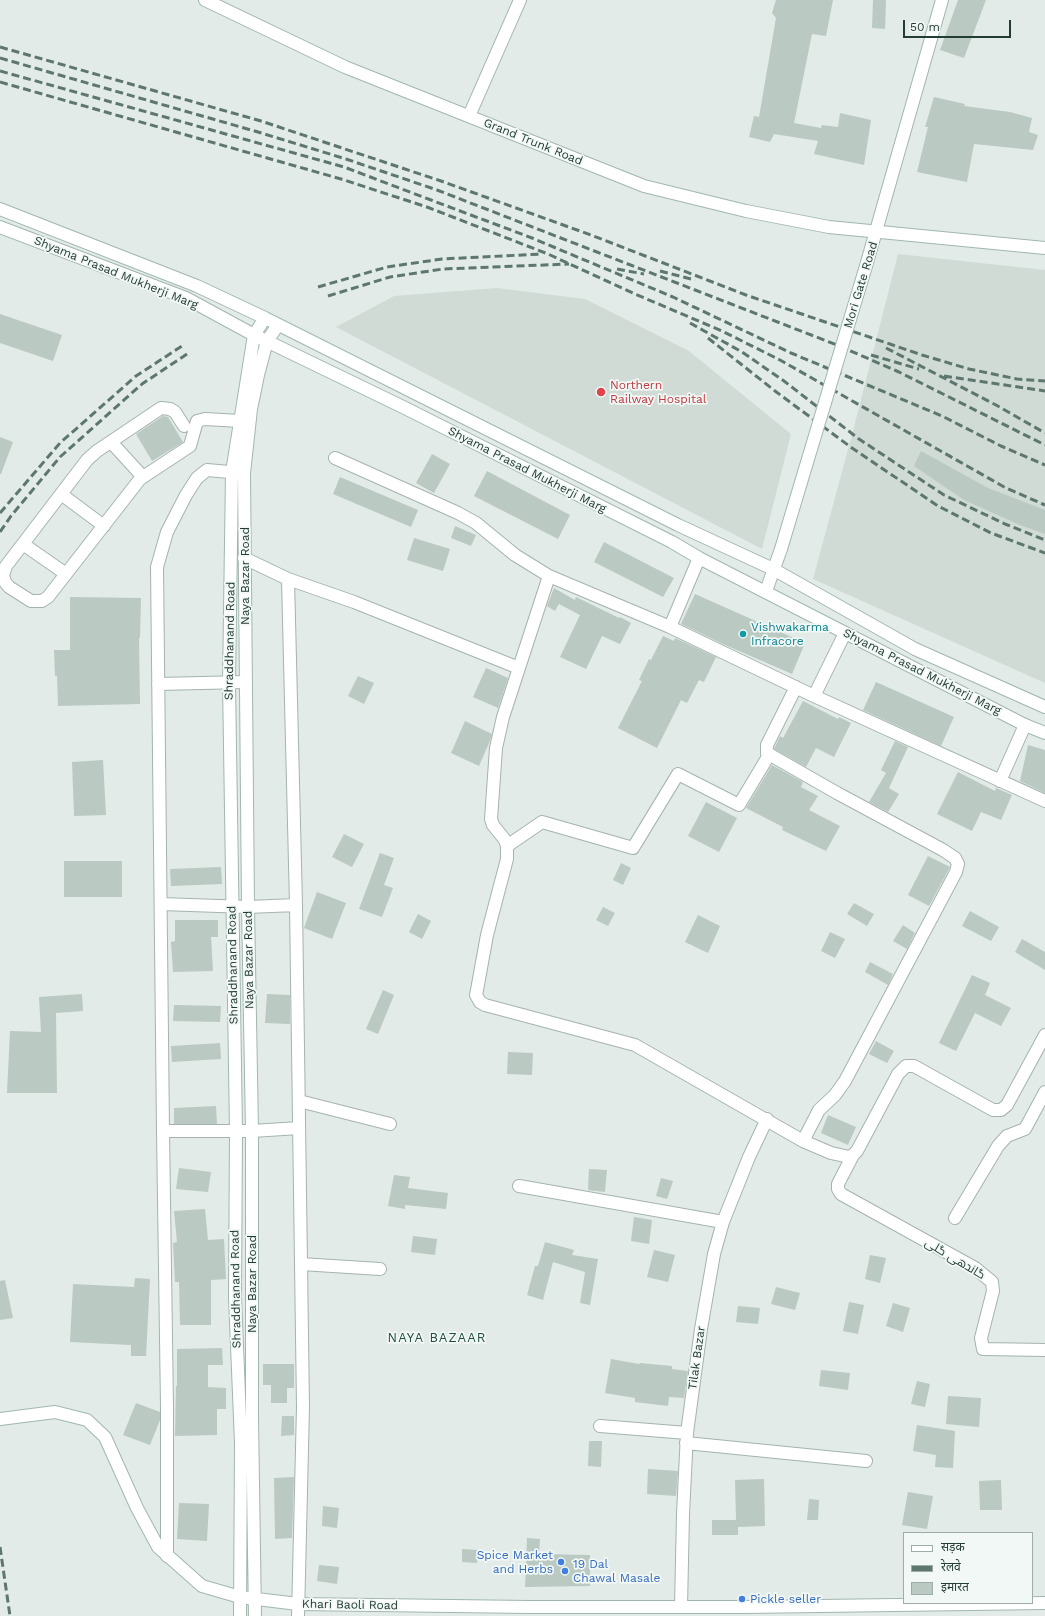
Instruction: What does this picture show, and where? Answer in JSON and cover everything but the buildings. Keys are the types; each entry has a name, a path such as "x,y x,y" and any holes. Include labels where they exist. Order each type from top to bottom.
{"street":[{"name":"Grand Trunk Road","path":"205,0 219,3 346,67 644,186 746,212 829,227 1045,248"},
{"path":"469,116 520,0"},
{"name":"Mori Gate Road","path":"766,591 781,549 877,232 942,0"},
{"name":"Shyama Prasad Mukherji Marg","path":"0,208 197,286 265,318 678,525 774,569 915,649 1045,707"},
{"name":"Shyama Prasad Mukherji Marg","path":"0,227 186,298 254,335 403,407 672,542 699,558 766,591 845,633 1025,725 1045,733"},
{"name":"Shraddhanand Road","path":"240,1616 241,1442 235,1298 236,1131 228,682 232,472 254,335 265,318"},
{"name":"Naya Bazar Road","path":"255,1599 252,1418 252,1132 248,907 244,473 251,409 267,341 278,325"},
{"path":"184,426 175,412 170,409 161,408 110,442 87,460 4,570 5,582 9,587 31,601 42,601 48,597 143,477 190,446 197,421 200,419 240,421"},
{"path":"110,442 143,477"},
{"path":"335,458 458,513 476,523 515,555 550,576 670,627 814,696 1045,801"},
{"path":"167,1556 168,1407 163,1131 157,567 167,532 197,478 207,470 244,473"},
{"path":"61,494 104,526"},
{"path":"672,542 678,525"},
{"path":"23,544 66,574"},
{"path":"244,558 288,578 354,602 519,668"},
{"path":"670,627 699,558"},
{"path":"550,576 519,668 496,748 491,819 493,825 505,840 507,859 487,935 476,995 480,1002 485,1005 635,1045 767,1119 803,1141 840,1156 849,1157 857,1151 898,1074 906,1066 914,1066 993,1110 1001,1110 1007,1105 1045,1035"},
{"path":"288,578 296,905 303,1407 298,1610"},
{"path":"814,696 845,633"},
{"path":"158,684 246,682"},
{"path":"796,687 767,745 766,751 769,755 944,850 955,858 958,864 956,872 845,1081 835,1095 819,1110 803,1141"},
{"path":"1000,781 1025,725"},
{"path":"506,846 542,822 633,848 678,774 739,805 769,755"},
{"path":"161,904 232,907 296,905"},
{"path":"955,1218 998,1146 1007,1136 1025,1129 1045,1092"},
{"path":"299,1101 390,1124"},
{"name":"Tilak Bazar","path":"681,1607 683,1514 687,1438 701,1329 714,1254 723,1222 749,1157 767,1119"},
{"path":"163,1131 252,1132 299,1128"},
{"name":"گاندھی گلی","path":"853,1155 838,1184 838,1189 841,1194 975,1268 992,1282 992,1291 981,1338 983,1348 1045,1350"},
{"path":"519,1186 723,1222"},
{"path":"301,1264 380,1270"},
{"name":"Khari Baoli Road","path":"0,1419 55,1412 87,1420 105,1437 137,1508 158,1547 167,1556 202,1586 240,1597 255,1599 298,1610 528,1612 681,1607 744,1611 1007,1604"},
{"path":"600,1426 866,1461"},
{"path":"255,1599 255,1616"},
{"name":"Khari Baoli Road","path":"1033,1603 1045,1603"}],"shaded area":[{"path":"898,254 1045,270 1045,683 813,579 853,431"},
{"name":"Northern Railway Hospital","path":"497,288 585,299 689,351 791,434 762,549 336,327 394,296"}],"railway":[{"path":"0,47 261,121 441,181 591,235 746,295 922,355 969,369 1017,379 1045,381"},
{"path":"0,58 258,132 346,159 437,190 837,345 899,372 1045,445"},
{"path":"0,71 344,167 532,238 673,297 791,353 942,416 1001,446 1045,465"},
{"path":"0,82 341,179 427,207 548,254 635,294 722,331 780,360 1006,488 1045,505"},
{"path":"318,287 387,267 442,259 542,254"},
{"path":"328,296 390,277 443,269 569,264"},
{"path":"617,269 644,274"},
{"path":"660,271 695,280"},
{"path":"690,323 742,352 784,381 859,439 944,495 1005,524 1045,540"},
{"path":"708,338 775,391 852,448 938,506 991,533 1045,553"},
{"path":"0,513 60,443 136,376 182,346"},
{"path":"886,348 996,405 1045,433"},
{"path":"0,532 11,516 60,457 142,384 187,354"},
{"path":"871,355 919,369"},
{"path":"944,376 1045,391"},
{"path":"0,1547 10,1616"}],"place":[{"name":"Northern Railway Hospital","path":"601,392"},
{"name":"Vishwakarma Infracore","path":"743,634"},
{"name":"Spice Market and Herbs","path":"561,1562"},
{"name":"19 Dal Chawal Masale","path":"565,1571"},
{"name":"Pickle seller","path":"742,1599"}],"district":[{"name":"NAYA BAZAAR","path":"437,1338"}]}
